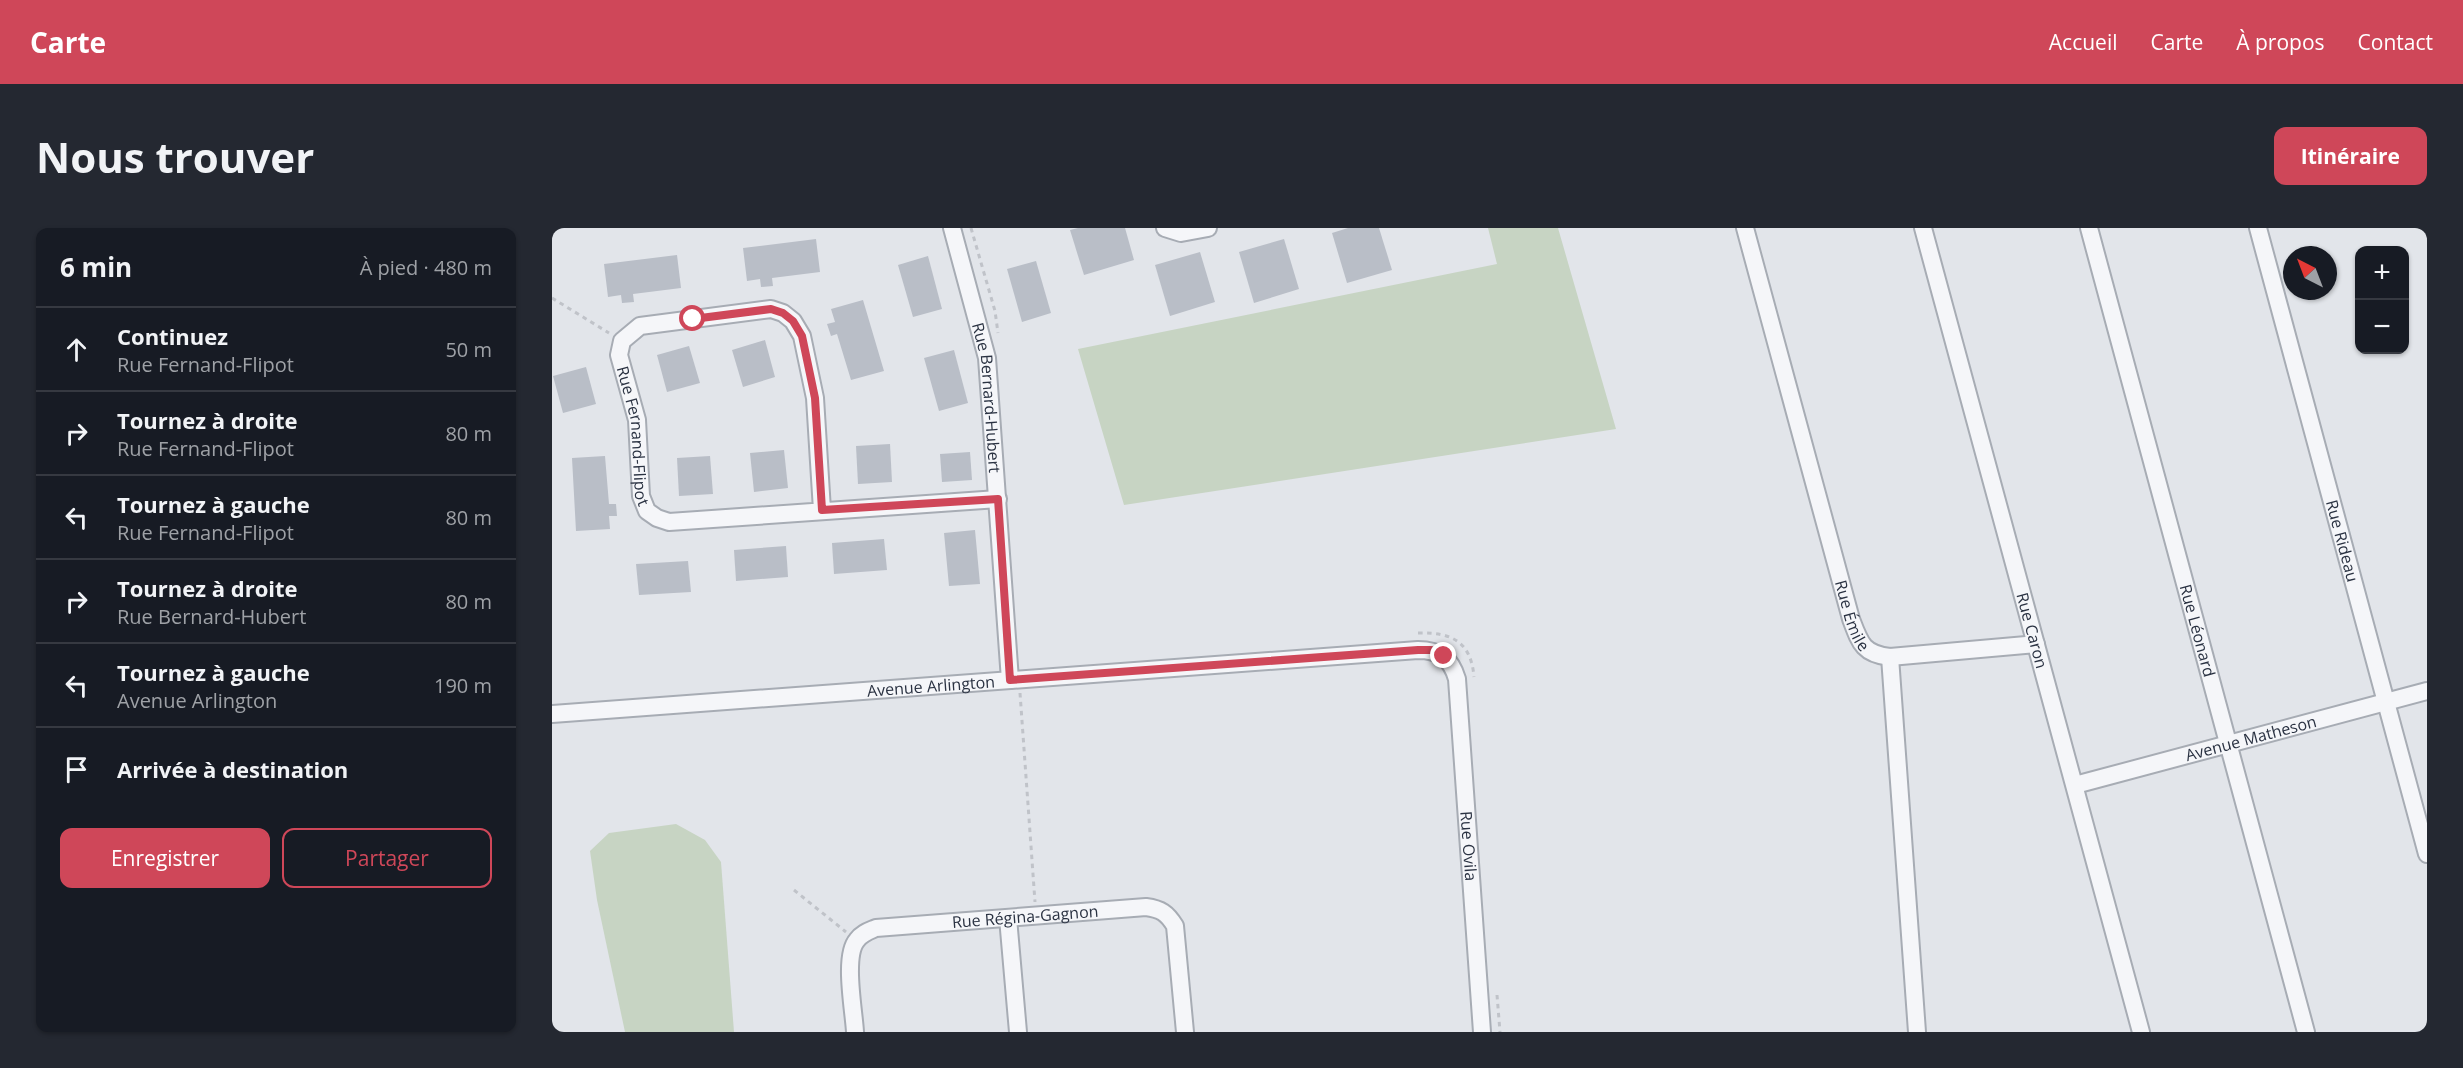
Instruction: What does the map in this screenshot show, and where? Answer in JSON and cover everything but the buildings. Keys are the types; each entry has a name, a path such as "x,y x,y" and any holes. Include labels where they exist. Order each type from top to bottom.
{"street":[{"name":"Rue Bernard-Hubert","path":"952,228 987,358 1015,686"},
{"path":"1165,228 1181,234 1208,228"},
{"name":"Rue Émile","path":"1745,228 1851,619 1864,647 1874,656 1890,657 1917,1032"},
{"name":"Rue Caron","path":"1923,228 2141,1032"},
{"name":"Rue Léonard","path":"2089,228 2306,1032"},
{"name":"Rue Rideau","path":"2258,228 2427,854"},
{"name":"Rue Fernand-Flipot","path":"822,510 815,398 802,336 793,321 783,313 771,309 640,326 622,341 620,355 637,420 641,496 647,510 657,518 669,522 998,499"},
{"path":"1890,657 2036,644"},
{"name":"Avenue Arlington","path":"552,714 1015,686 1418,650 1440,653 1450,662"},
{"name":"Rue Ovila","path":"1450,662 1457,679 1482,1032"},
{"name":"Avenue Matheson","path":"2075,785 2427,691"},
{"name":"Rue Régina-Gagnon","path":"855,1032 850,961 856,940 865,932 876,928 1146,907 1159,909 1168,915 1175,926 1185,1032"},
{"path":"1008,918 1018,1032"}],"path":[{"path":"552,298 613,336"},
{"path":"1015,686 1035,903"},
{"path":"794,890 847,933"}],"green space":[{"path":"1488,228 1558,228 1616,429 1124,505 1078,349 1497,264"},
{"path":"676,824 705,840 721,862 734,1032 625,1032 597,900 590,851 609,833"}],"route":[{"path":"693,319 771,309 783,313 795,323 802,336 815,398 822,510 998,499 1010,680 1418,650 1431,650 1444,656"}]}
